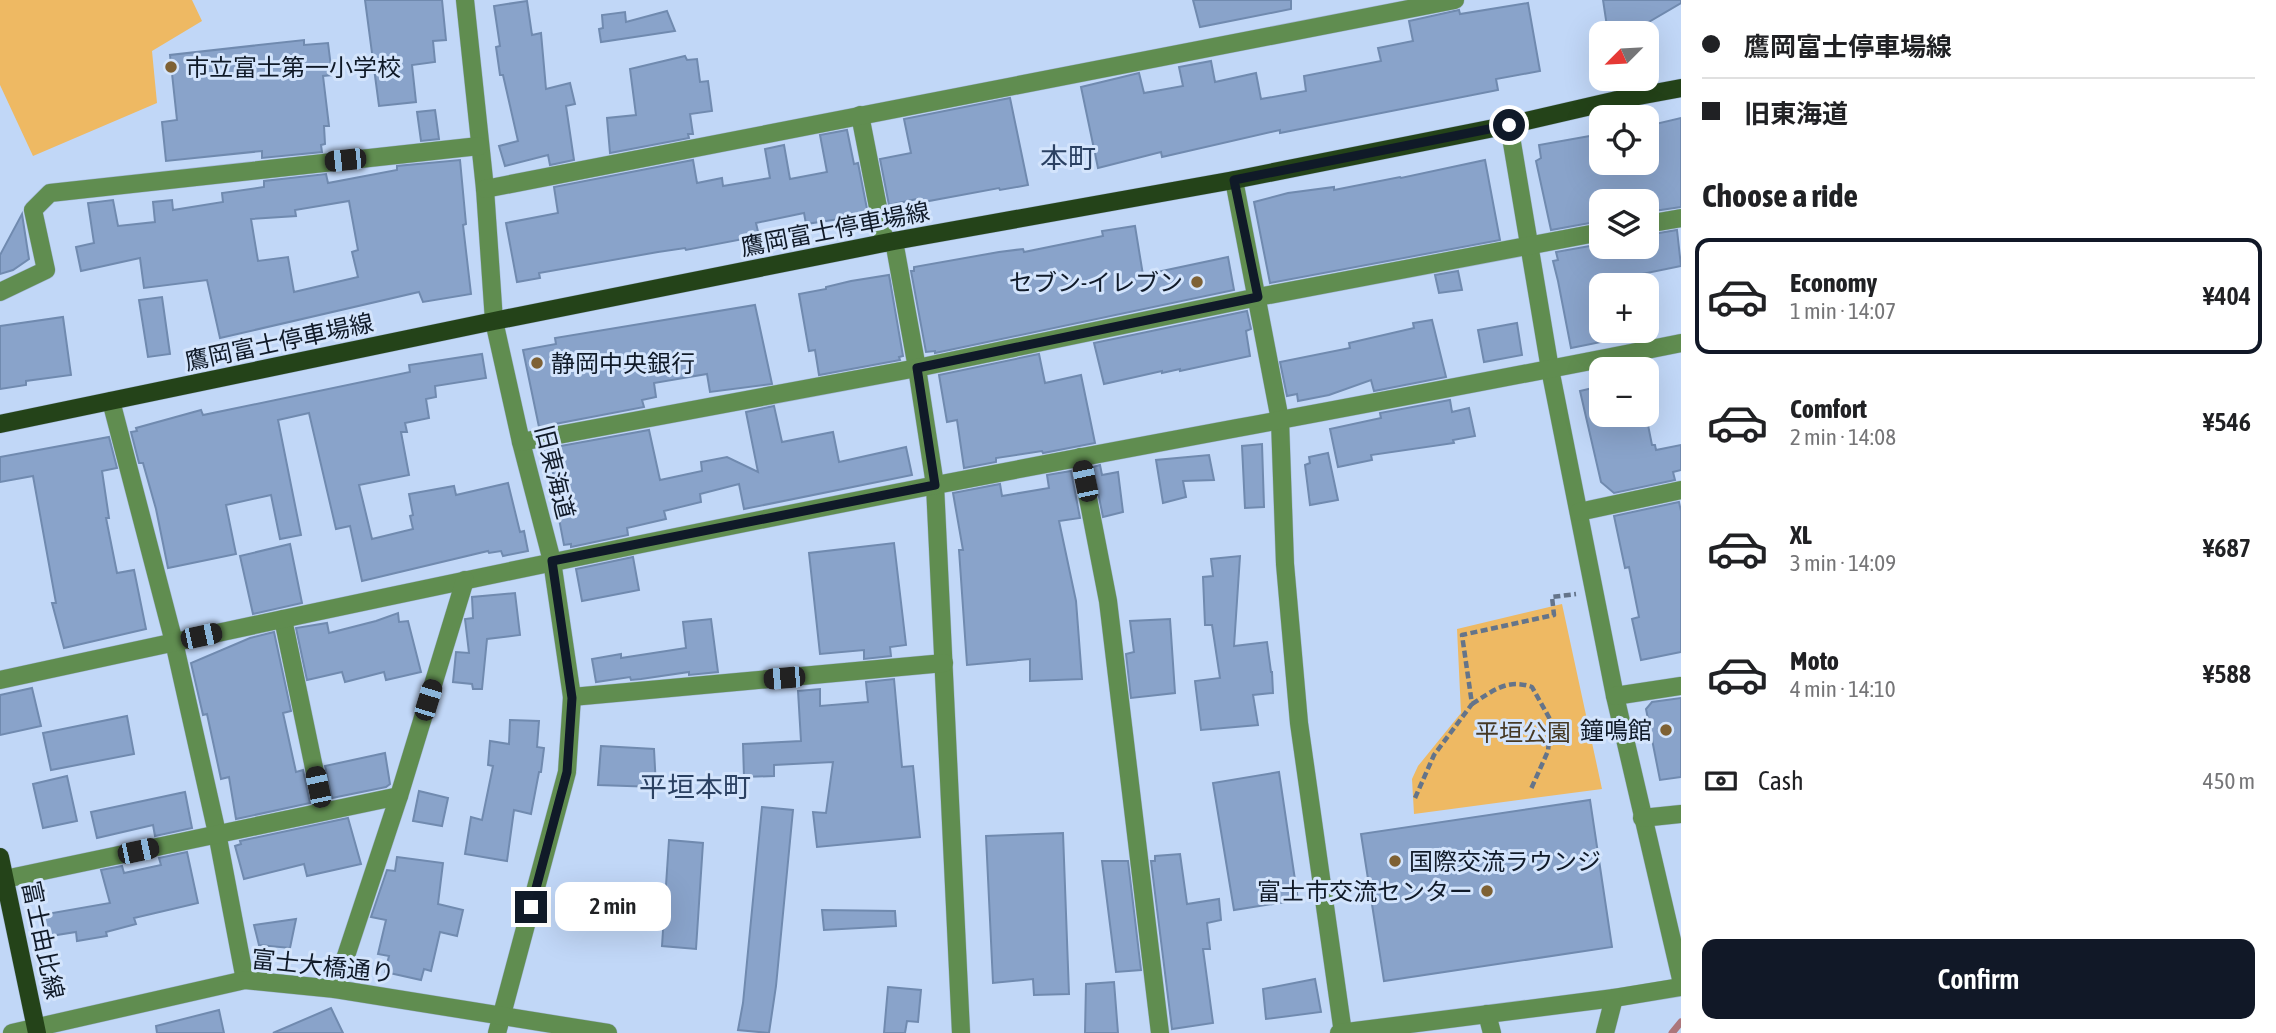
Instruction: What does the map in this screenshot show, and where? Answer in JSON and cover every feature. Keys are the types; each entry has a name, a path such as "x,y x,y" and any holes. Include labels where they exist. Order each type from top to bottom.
{"main road":[{"name":"鷹岡富士停車場線","path":"0,424 889,242 1234,180 1681,88"},
{"name":"富士由比線","path":"0,857 37,1030"}],"street":[{"name":"旧東海道","path":"465,0 485,189 494,321 521,442 552,561 572,698 567,772 496,1033"},
{"path":"485,189 1455,0"},
{"path":"860,115 917,368 935,485 961,1033"},
{"path":"1509,125 1550,369 1615,696 1681,979"},
{"path":"0,292 46,270 33,210 50,192 479,146"},
{"path":"1234,180 1280,420 1285,564 1299,723 1342,1033 1681,987"},
{"path":"1659,222 1681,218"},
{"path":"521,442 917,368 1258,297 1589,234"},
{"path":"0,680 552,561 1681,343"},
{"path":"111,401 174,642 218,833 245,980"},
{"path":"1080,457 1108,601 1160,1033"},
{"path":"1579,512 1681,490"},
{"path":"335,989 400,796 465,580"},
{"path":"283,619 323,811"},
{"path":"572,698 944,663"},
{"path":"1615,696 1681,686"},
{"path":"5,879 400,796"},
{"path":"1642,818 1681,814"},
{"name":"富士大橋通り","path":"12,1033 37,1030 245,980 335,989 608,1033"},
{"path":"1605,1033 1614,998"},
{"path":"1487,1014 1492,1033"}],"path":[{"path":"1472,704 1462,635 1554,615 1552,597 1595,591"},
{"path":"1415,798 1434,755 1472,704 1498,688 1517,682 1532,687 1551,721 1548,751 1531,789"}],"green space":[{"path":"0,0 192,0 202,21 152,51 157,103 33,156 0,85"},
{"name":"平垣公園","path":"1562,604 1602,789 1414,814 1412,779 1418,766 1461,713 1457,629"}],"building":[{"path":"365,0 442,0 446,40 433,41 435,62 412,65 416,102 379,106"},
{"path":"1193,0 1291,0 1291,9 1200,27"},
{"path":"1603,0 1681,0 1681,3 1650,21 1606,21"},
{"path":"527,1 532,35 541,33 546,89 570,83 575,104 566,106 574,160 550,165 548,155 505,166 499,146 518,141 503,75 500,75 496,47 500,46 494,6"},
{"path":"1528,3 1540,71 1496,79 1498,90 1280,133 1280,130 1162,157 1161,152 1098,168 1081,87 1139,73 1144,93 1183,86 1179,67 1211,61 1215,82 1256,73 1261,99 1306,91 1304,76 1381,61 1378,48 1413,41 1409,21 1459,10 1460,14"},
{"path":"667,11 675,31 601,42 599,29 603,28 602,15 625,12 626,22"},
{"path":"304,40 304,45 328,43 332,75 323,76 329,126 324,126 325,144 321,145 322,152 262,158 262,151 166,161 162,122 177,120 170,55"},
{"path":"685,56 687,60 697,59 700,82 708,81 712,111 690,114 693,134 688,134 689,138 610,153 607,118 636,115 630,69"},
{"path":"1010,98 1028,185 918,203 917,199 889,205 880,159 911,153 904,119"},
{"path":"435,110 439,139 421,141 417,112"},
{"path":"1681,118 1681,207 1659,210 1659,189 1589,189 1589,223 1551,230 1536,161 1541,158 1539,145 1589,136 1589,175 1659,175 1659,123"},
{"path":"847,130 854,164 858,163 866,215 806,224 804,213 756,223 759,236 539,273 540,278 517,282 506,223 558,213 554,187 693,160 697,183 722,178 723,186 770,178 765,149 784,145 790,179 827,172 820,135"},
{"path":"460,160 466,224 463,225 471,294 423,302 419,292 220,338 207,280 144,288 140,258 81,271 76,247 94,243 88,203 113,200 118,226 155,222 153,202 172,200 173,210 223,202 222,193 264,187 264,181 326,174 328,183 397,170 397,166","holes":["349,201 358,250 352,252 358,277 294,292 288,257 258,261 251,219 296,216 295,210"]},
{"path":"1485,160 1500,240 1270,283 1254,202 1288,193 1334,187 1334,190"},
{"path":"22,214 29,259 13,270 0,274 0,255"},
{"path":"1135,226 1143,275 1228,257 1234,290 935,353 926,352 911,271 914,271 914,267 999,252 1023,249 1024,252 1103,236 1102,231"},
{"path":"1677,230 1681,266 1647,273 1589,273 1589,343 1596,343 1571,348 1553,261 1558,260 1556,252 1589,246 1589,259 1659,259 1659,233"},
{"path":"1458,271 1462,290 1439,293 1435,275"},
{"path":"889,275 903,356 899,357 900,360 819,375 815,350 809,351 799,294"},
{"path":"162,297 170,354 148,357 139,300"},
{"path":"755,305 772,384 710,392 707,374 654,383 656,397 642,400 644,407 539,427 523,350 556,344 555,338"},
{"path":"1247,311 1251,329 1246,331 1250,356 1104,384 1094,343"},
{"path":"63,317 71,375 26,381 26,385 0,389 0,326"},
{"path":"1432,320 1446,377 1374,391 1371,380 1329,395 1298,401 1297,394 1287,396 1280,362 1350,348 1349,343 1414,328 1413,323"},
{"path":"1517,323 1522,355 1484,362 1478,330"},
{"path":"482,354 486,378 435,386 436,397 426,399 429,418 405,423 407,432 401,432 409,475 359,485 372,539 413,529 409,494 454,486 456,495 508,483 520,532 524,531 528,551 503,556 501,551 488,551 362,581 350,526 336,529 309,413 278,420 301,535 280,539 271,495 226,505 236,554 168,568 156,509 131,432 137,431 136,428 201,410 203,415 410,372 409,365"},
{"path":"1039,354 1045,383 1081,375 1095,443 996,458 996,462 964,468 957,420 947,422 939,375"},
{"path":"1589,389 1589,427 1648,427 1652,445 1655,445 1656,450 1681,445 1681,470 1673,472 1675,480 1614,493 1601,482 1580,391"},
{"path":"1450,400 1452,412 1469,408 1475,436 1453,440 1454,443 1371,455 1372,460 1338,467 1330,429 1381,418 1380,413"},
{"path":"774,406 782,442 833,432 839,462 906,447 912,475 744,509 739,484 700,494 701,502 664,511 666,519 627,528 628,535 571,547 571,544 564,545 555,498 559,497 550,461 547,462 544,449 649,430 660,480 702,471 701,462 727,457 758,472 746,412"},
{"path":"109,437 117,468 102,471 109,518 106,518 117,573 134,570 146,629 64,648 52,603 56,603 33,476 0,482 0,457"},
{"path":"1262,444 1264,507 1245,508 1242,446"},
{"path":"1328,453 1338,500 1310,505 1305,465 1310,463 1309,457"},
{"path":"1209,455 1214,480 1183,481 1186,497 1163,503 1156,460"},
{"path":"1100,465 1102,475 1118,472 1123,512 1103,517 1093,467"},
{"path":"1071,471 1080,518 1059,521 1076,601 1082,679 1030,681 1030,659 967,665 959,550 963,550 953,493 1000,484 1002,496 1049,488 1047,475"},
{"path":"1679,502 1681,652 1641,660 1632,619 1639,617 1629,567 1625,568 1614,516"},
{"path":"894,543 906,645 890,647 891,656 864,659 864,650 820,654 809,553"},
{"path":"290,544 302,603 253,614 240,556"},
{"path":"1240,556 1234,646 1267,642 1273,693 1253,695 1258,725 1201,730 1195,681 1220,678 1212,625 1205,625 1203,577 1213,576 1211,559"},
{"path":"633,557 639,590 582,601 576,569"},
{"path":"515,593 520,635 487,639 482,689 473,689 472,684 453,682 456,652 469,653 465,619 473,618 472,597"},
{"path":"398,613 399,622 408,621 421,672 386,680 384,672 345,682 342,672 307,680 296,628 327,623 329,633"},
{"path":"711,619 718,672 689,675 689,672 596,682 592,659 621,654 621,658 686,648 683,622"},
{"path":"1170,619 1175,693 1131,698 1126,654 1134,652 1130,621"},
{"path":"274,632 291,711 283,713 296,772 303,770 310,803 236,819 229,777 221,779 207,714 203,715 191,663 250,638"},
{"path":"894,679 902,767 913,766 920,837 817,847 813,812 826,813 833,762 774,765 774,776 744,777 743,744 801,741 798,691 820,689 820,706 868,702 866,682"},
{"path":"32,688 41,726 0,735 0,695"},
{"name":"鐘鳴館","path":"1681,698 1681,777 1660,780 1646,709 1652,702"},
{"path":"127,716 134,754 51,770 43,733"},
{"path":"510,720 539,721 537,747 544,748 531,814 514,810 507,861 465,854 471,817 482,820 493,766 488,765 490,741 509,744"},
{"path":"601,746 654,749 656,787 598,785"},
{"path":"385,753 390,784 332,798 325,766"},
{"path":"1279,772 1298,900 1234,910 1213,783"},
{"path":"67,776 77,821 43,828 33,784"},
{"path":"419,791 448,798 442,826 413,821"},
{"path":"185,792 192,828 155,836 153,825 97,838 91,812"},
{"name":"富士市交流センター","path":"1590,800 1612,947 1384,981 1361,834"},
{"path":"762,807 793,810 769,1033 738,1030"},
{"path":"348,818 361,864 307,876 304,864 244,879 235,846 241,844 240,841"},
{"path":"1063,833 1069,994 1034,995 1033,979 993,983 986,836"},
{"path":"669,840 703,843 696,949 662,946"},
{"path":"187,852 198,903 134,918 136,924 106,932 107,936 77,941 76,932 44,937 41,915 110,903 101,870 122,866 124,873 161,865 159,858"},
{"path":"1180,854 1187,904 1219,899 1221,920 1207,923 1210,949 1203,949 1213,1023 1172,1029 1151,861 1155,861 1155,856"},
{"path":"397,857 443,863 438,904 463,910 457,936 440,932 431,971 424,969 421,980 385,972 389,956 378,954 386,920 371,917 387,870 395,871"},
{"path":"1102,861 1128,861 1141,970 1116,972"},
{"path":"822,910 895,911 896,926 824,930"},
{"path":"296,919 290,948 259,945 254,925"},
{"path":"1315,979 1321,1012 1266,1019 1263,989"},
{"path":"1114,982 1118,1033 1085,1033 1086,984"},
{"path":"888,987 921,990 918,1022 907,1021 905,1033 884,1033"},
{"path":"331,1008 343,1033 273,1033"},
{"path":"219,1010 224,1033 157,1033 156,1026"}],"waterway":[{"path":"1672,1033 1681,1022"}],"place":[{"name":"市立富士第一小学校","path":"171,67"},
{"name":"セブン-イレブン","path":"1197,282"},
{"name":"静岡中央銀行","path":"537,363"},
{"name":"鐘鳴館","path":"1666,730"},
{"name":"国際交流ラウンジ","path":"1395,861"},
{"name":"富士市交流センター","path":"1487,891"}],"district":[{"name":"本町","path":"1068,158"},
{"name":"平垣本町","path":"695,787"}],"route":[{"path":"531,907 567,772 572,698 552,561 935,485 917,368 1258,297 1234,180 1509,125"}]}
